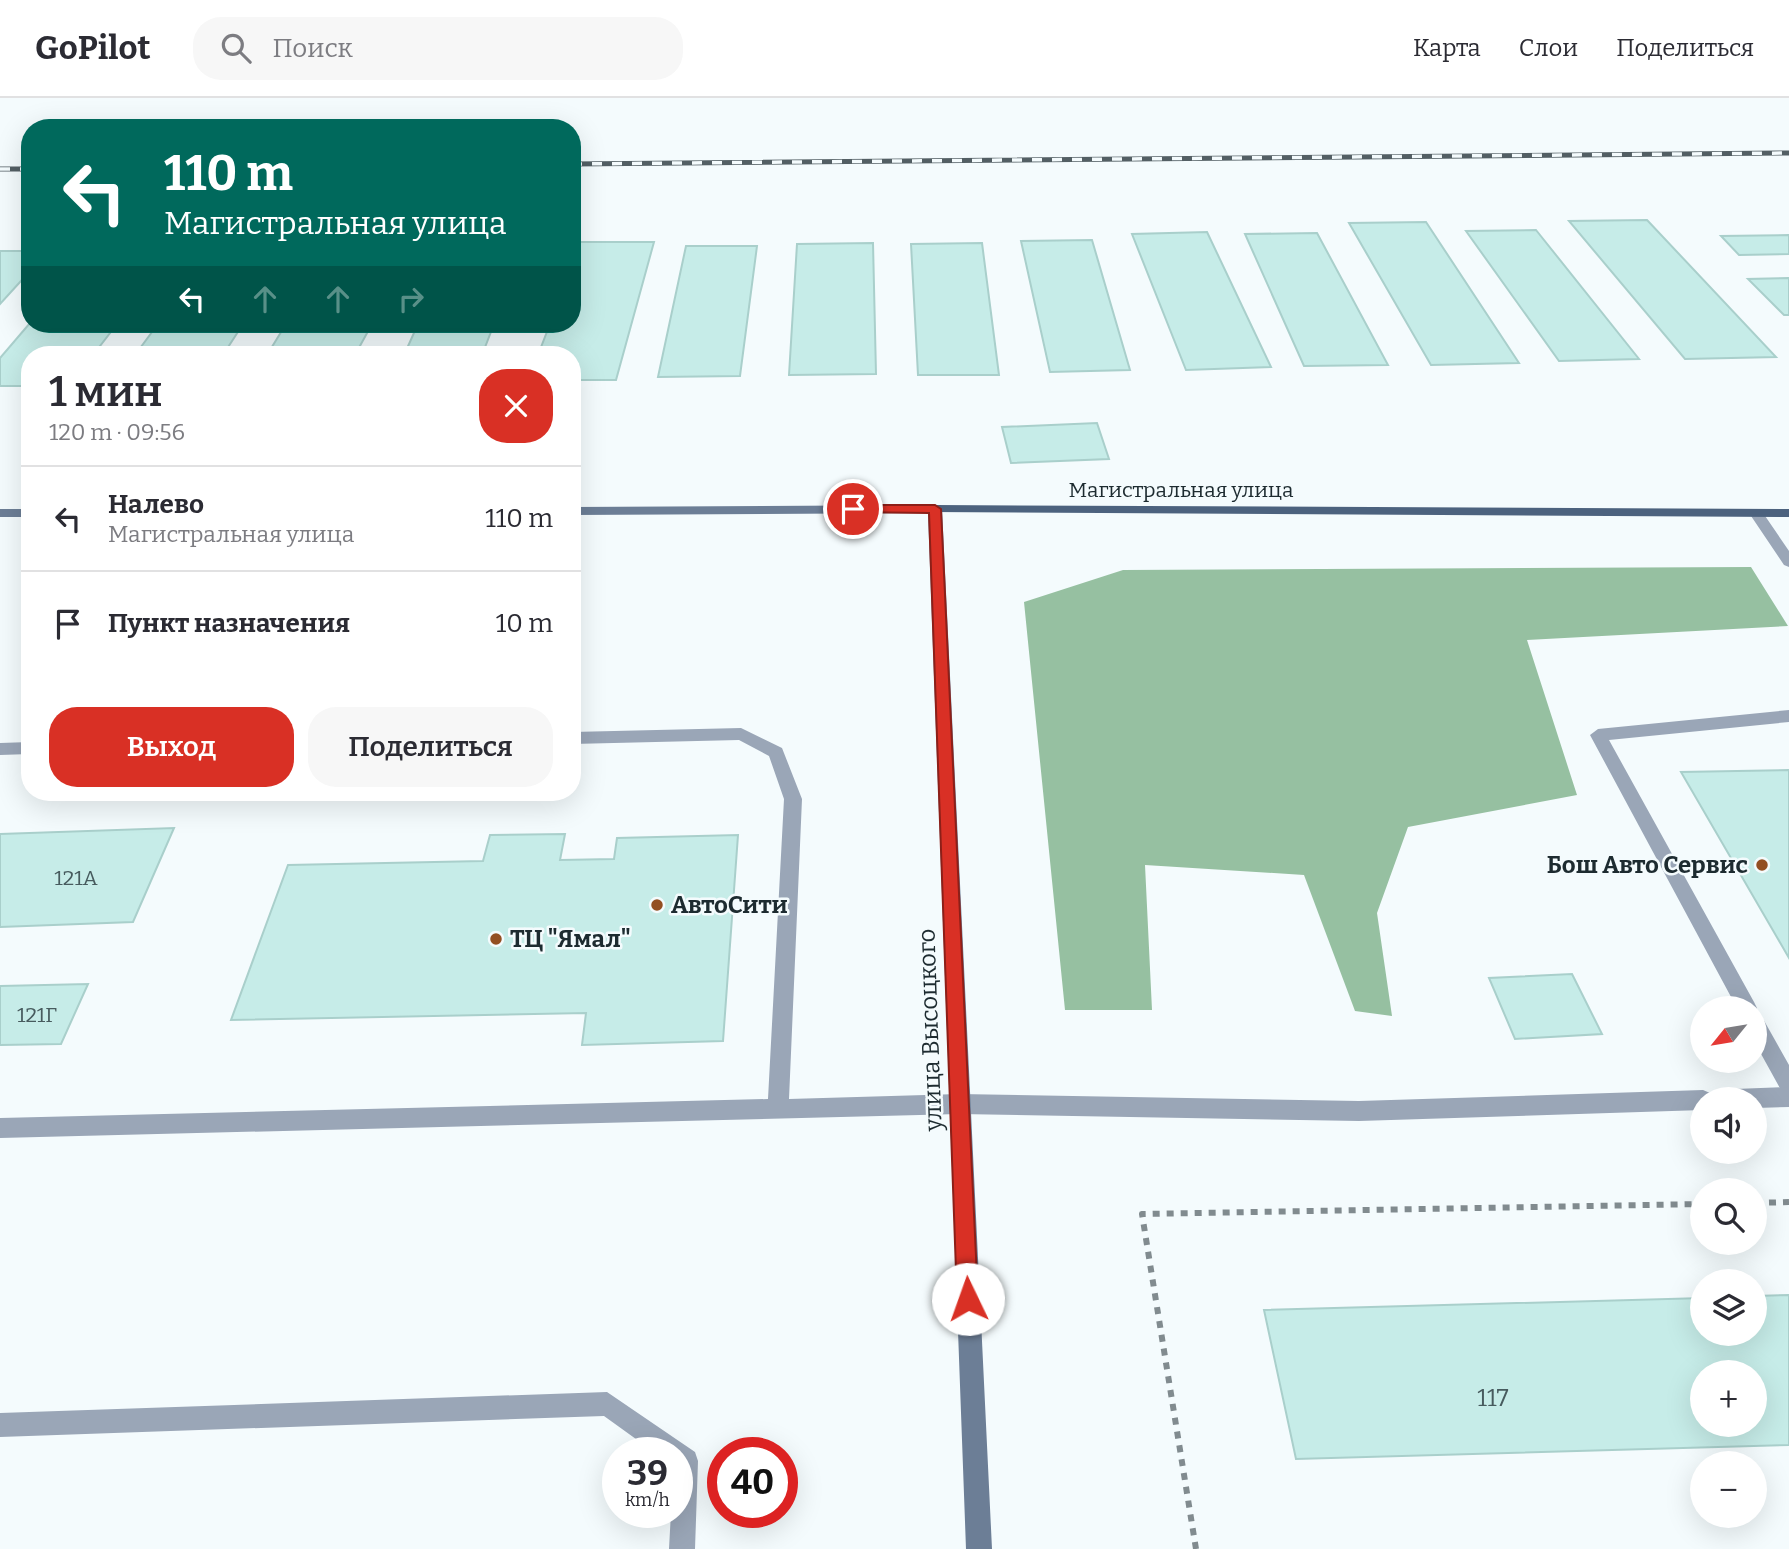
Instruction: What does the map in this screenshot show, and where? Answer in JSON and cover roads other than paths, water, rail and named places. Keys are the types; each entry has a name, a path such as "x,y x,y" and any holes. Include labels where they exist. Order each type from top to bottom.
{"main road":[{"name":"Магистральная улица","path":"935,509 1789,513"}],"street":[{"name":"Магистральная улица","path":"581,511 935,509"},
{"name":"улица Высоцкого","path":"935,509 979,1549"},
{"path":"0,513 21,513"},
{"path":"1756,513 1789,562"},
{"path":"1740,996 1598,735 1789,716"},
{"path":"581,738 741,734 776,752 793,799 778,1110"},
{"path":"0,750 21,749"},
{"path":"1768,1047 1789,1085"},
{"path":"1767,1098 1789,1097"},
{"path":"0,1128 959,1104 1359,1111 1690,1100"},
{"path":"0,1425 607,1404 653,1437"},
{"path":"681,1549 682,1528"}],"railway":[{"path":"581,164 1789,153"},
{"path":"0,169 21,169"}],"place":[{"name":"Бош Авто Сервис","path":"1762,865"},
{"name":"АвтоСити","path":"657,905"},
{"name":"ТЦ \"Ямал\"","path":"496,939"}]}
